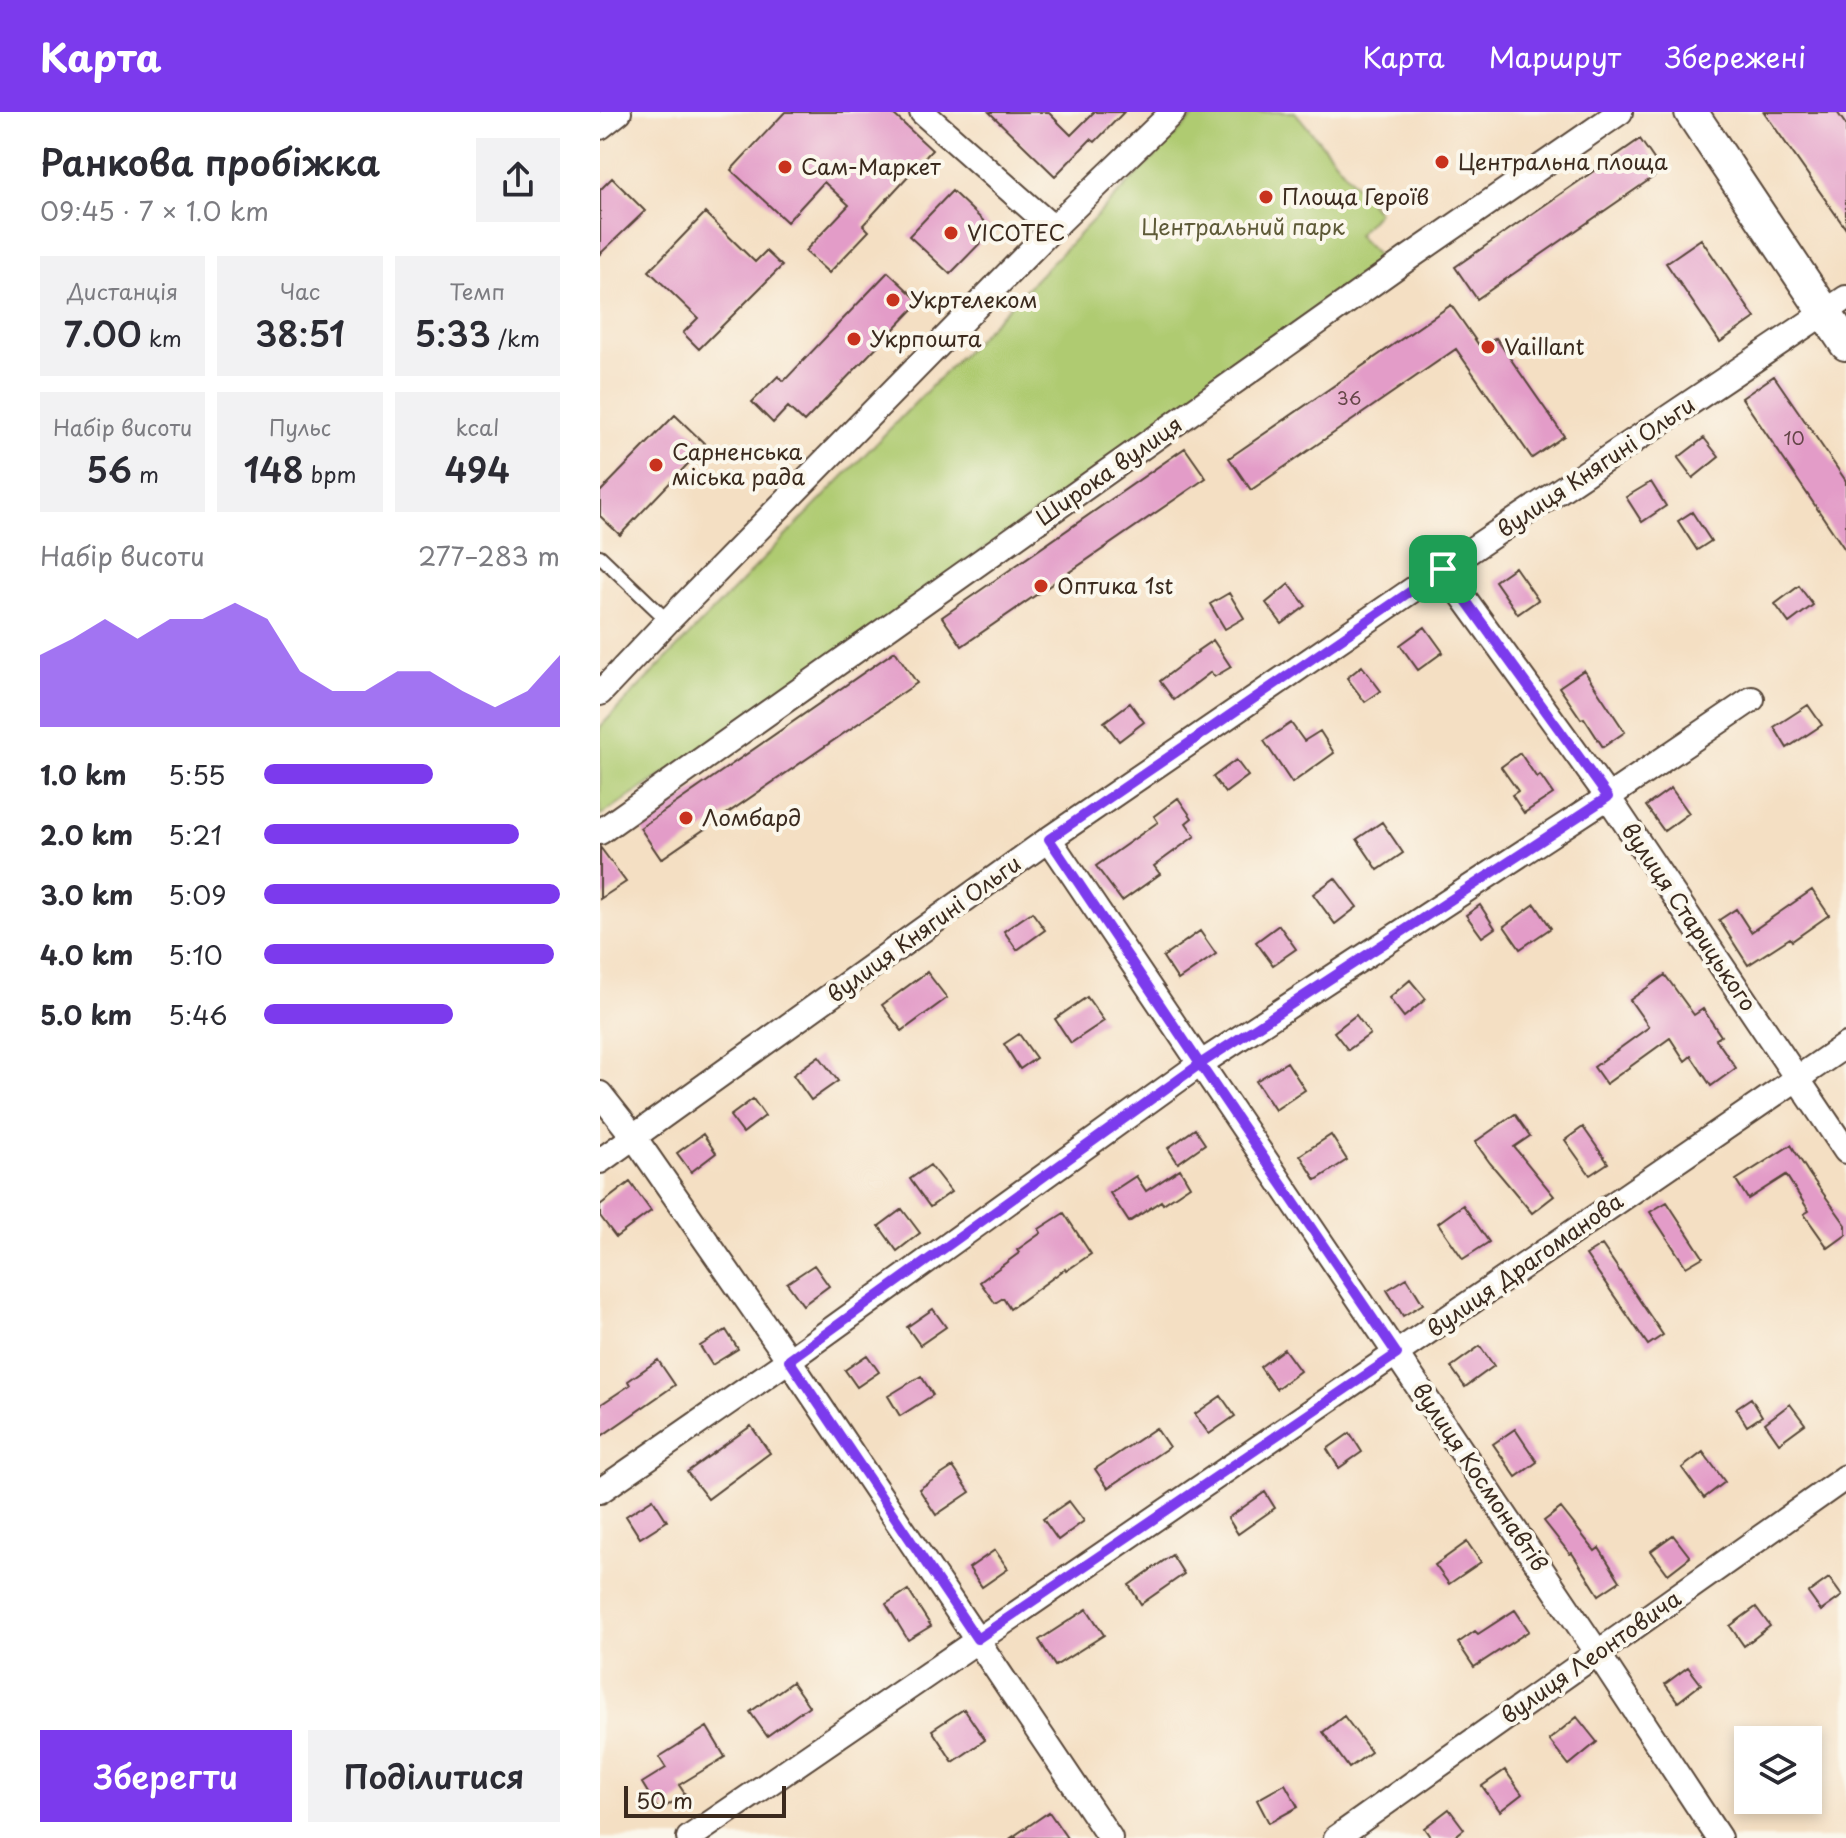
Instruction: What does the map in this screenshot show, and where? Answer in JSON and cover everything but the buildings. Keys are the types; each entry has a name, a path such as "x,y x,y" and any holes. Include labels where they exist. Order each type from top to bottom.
{"main road":[{"path":"1691,112 1836,306 1846,344"}],"street":[{"path":"600,127 619,112"},
{"path":"922,112 1053,228"},
{"path":"600,693 1053,228 1173,112"},
{"name":"Широка вулиця","path":"600,832 1382,276 1620,112"},
{"name":"вулиця Княгині Ольги","path":"600,1161 1049,839 1443,569 1836,306"},
{"name":"вулиця Старицького","path":"1443,569 1608,797 1846,1151"},
{"path":"600,1491 789,1360 1200,1064 1752,699"},
{"name":"вулиця Космонавтів","path":"1049,839 1719,1838"},
{"name":"вулиця Драгоманова","path":"689,1838 1846,1045"},
{"path":"600,1094 634,1137 789,1360 1110,1838"},
{"name":"вулиця Леонтовича","path":"1336,1838 1846,1477"}],"lane":[{"path":"600,556 668,621"}],"green space":[{"name":"Центральний парк","path":"1198,112 1295,112 1378,212 1357,235 1387,265 669,771 600,816 600,727"}],"place":[{"name":"Центральна площа","path":"1442,162"},
{"name":"Сам-Маркет","path":"785,167"},
{"name":"Площа Героїв","path":"1266,197"},
{"name":"VICOTEC","path":"951,233"},
{"name":"Укртелеком","path":"893,300"},
{"name":"Укрпошта","path":"854,339"},
{"name":"Vaillant","path":"1488,347"},
{"name":"Сарненська міська рада","path":"656,465"},
{"name":"Оптика 1st","path":"1041,586"},
{"name":"Ломбард","path":"686,818"}],"route":[{"path":"1443,569 1049,839 1200,1064 789,1360 977,1639 1397,1354 1200,1064 1608,797 1443,569"}]}
